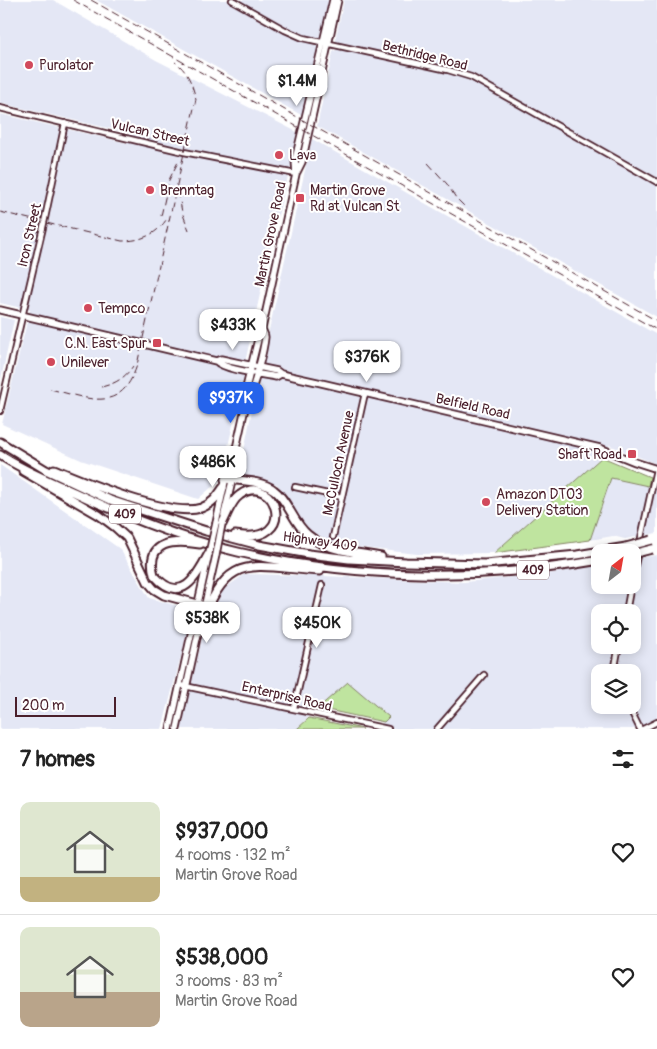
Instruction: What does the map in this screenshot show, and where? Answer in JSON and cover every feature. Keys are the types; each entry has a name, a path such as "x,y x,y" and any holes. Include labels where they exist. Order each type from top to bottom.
{"highway":[{"name":"Highway 409","path":"0,442 37,466 110,500 206,531 259,545 309,554 349,559 485,564 577,555 626,547 654,540"},
{"name":"Highway 409","path":"0,455 17,466 110,509 174,533 237,552 320,567 401,573 466,574 552,569 591,562"},
{"path":"17,466 27,475 99,515 115,527 127,538 148,582 154,589 164,595 202,605"},
{"path":"37,466 50,468 112,492 157,505 188,510 200,508 211,503 223,488"},
{"path":"229,479 260,484 275,490 298,525 318,542 342,550 406,562"},
{"path":"206,531 245,536 264,534 276,520 276,507 267,494 260,491 247,492 237,498 219,523"},
{"path":"212,554 187,586 177,588 166,586 154,575 152,561 155,553 166,543 183,541 237,552"},
{"path":"641,552 654,549"},
{"path":"199,631 208,605 219,586 228,575 244,567 349,573 401,573"}],"main road":[{"name":"Martin Grove Road","path":"177,729 184,685 246,399 251,394 259,335 262,329 296,174 302,162 326,43 332,0"},
{"name":"Martin Grove Road","path":"326,43 338,0"},
{"name":"Belfield Road","path":"0,310 216,361 221,359 276,377 281,374 600,448 657,469"},
{"name":"Martin Grove Road","path":"219,523 223,488 229,479"},
{"name":"Martin Grove Road","path":"170,729 199,631 202,605"}],"street":[{"name":"Bethridge Road","path":"232,0 303,38 448,70 471,77 657,182"},
{"name":"Vulcan Street","path":"0,108 184,152 296,174"},
{"name":"Iron Street","path":"0,410 44,223 65,123"},
{"name":"McCulloch Avenue","path":"333,537 365,393"},
{"path":"640,544 657,469"},
{"path":"295,487 342,497"},
{"path":"294,708 322,585"},
{"path":"437,729 484,675"},
{"name":"Enterprise Road","path":"184,685 388,729"},
{"path":"633,714 641,729 657,722"}],"shaded area":[{"path":"0,0 53,0 156,60 299,133 273,235 246,358 244,378 220,480 198,499 81,460 2,424 30,310 0,303 0,114 127,143 129,133 0,103"},
{"path":"96,0 330,0 303,116"},
{"path":"344,0 657,0 657,317 317,126 333,52 336,50 336,36"},
{"path":"312,139 657,335 657,533 625,539 613,536 590,540 611,478 648,486 654,463 609,445 602,457 494,553 417,554 346,546 327,540 308,530 277,484 239,476 259,375"},
{"path":"0,317 14,320 0,383"},
{"path":"0,465 120,549 149,598 189,609 191,618 162,729 0,729"},
{"path":"657,555 657,727 652,729 375,729 389,717 318,707 297,729 181,729 206,621 221,591 245,574 464,582 554,573 591,567 591,594 641,594 641,558"}],"green space":[{"path":"602,457 650,477 648,486 611,478 590,540 494,553"},
{"path":"348,682 389,717 384,722 318,708"},
{"path":"309,718 363,729 297,729"}],"railway":[{"path":"73,0 657,330"},
{"path":"91,0 657,321"},
{"path":"50,389 90,399 112,397 122,391 130,381 137,365 196,99 186,74 175,62"},
{"path":"161,216 169,180 179,160"},
{"path":"428,163 465,207"},
{"path":"178,191 182,212 189,230"},
{"path":"0,212 122,241 136,240 149,235 159,228 168,217"},
{"path":"101,387 119,380 133,366"}],"place":[{"name":"Purolator","path":"29,65"},
{"name":"Lava","path":"279,155"},
{"name":"Brenntag","path":"150,190"},
{"name":"Martin Grove Rd at Vulcan St","path":"300,198"},
{"name":"Tempco","path":"88,308"},
{"name":"C.N. East Spur","path":"157,343"},
{"name":"Unilever","path":"51,362"},
{"name":"Shaft Road","path":"632,454"},
{"name":"Amazon DTO3 Delivery Station","path":"486,502"}]}
